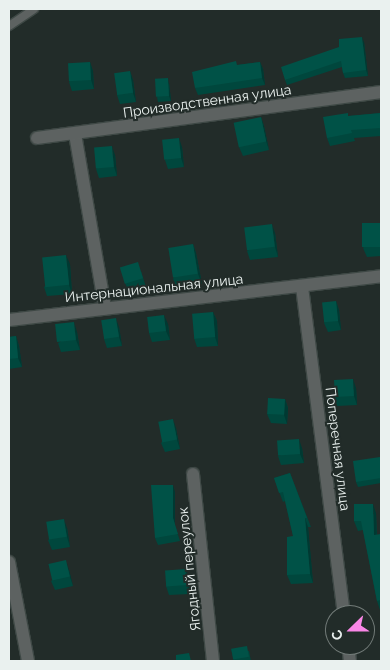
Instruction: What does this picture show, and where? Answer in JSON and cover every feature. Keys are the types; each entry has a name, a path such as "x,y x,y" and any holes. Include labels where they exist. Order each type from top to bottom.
{"street":[{"name":"Производственная улица","path":"37,138 381,92"},
{"path":"76,134 105,308"},
{"name":"Интернациональная улица","path":"9,320 302,287 381,276"},
{"name":"Поперечная улица","path":"302,287 343,605"},
{"name":"Ягодный переулок","path":"193,474 214,661"},
{"path":"9,562 28,661"}],"lane":[{"path":"9,26 34,9"}],"building":[{"path":"362,37 366,70 343,73 341,61 285,80 281,67 339,47 339,39"},
{"path":"236,61 237,65 260,62 262,78 195,88 192,72"},
{"path":"90,62 91,80 69,81 68,63"},
{"path":"130,71 133,93 117,95 114,73"},
{"path":"168,78 169,96 156,97 155,79"},
{"path":"348,113 348,116 381,113 381,128 351,130 352,133 327,138 323,117"},
{"path":"261,117 266,141 239,147 234,123"},
{"path":"179,138 181,158 164,160 162,140"},
{"path":"112,146 114,167 96,168 94,148"},
{"path":"362,223 381,223 381,247 362,247"},
{"path":"272,224 275,247 247,250 244,227"},
{"path":"193,244 198,274 173,278 168,248"},
{"path":"66,255 69,285 45,287 42,258"},
{"path":"138,262 143,278 125,284 120,268"},
{"path":"336,301 338,321 324,322 322,302"},
{"path":"213,312 215,337 194,339 192,314"},
{"path":"164,315 166,331 149,333 147,317"},
{"path":"116,318 119,337 104,339 101,320"},
{"path":"74,322 76,340 57,342 55,324"},
{"path":"16,336 18,358 9,359 9,337"},
{"path":"353,379 354,396 335,397 334,380"},
{"path":"268,398 285,399 284,415 267,414"},
{"path":"173,419 177,440 162,442 158,422"},
{"path":"299,439 300,454 278,455 277,441"},
{"path":"380,457 381,478 356,482 353,461"},
{"path":"290,473 307,518 305,518 310,574 287,575 287,537 293,536 283,492 279,493 274,478"},
{"path":"151,485 173,485 173,518 178,534 155,538"},
{"path":"354,504 373,504 374,535 381,534 381,600 377,601 361,521 354,521"},
{"path":"64,519 67,537 49,540 46,522"},
{"path":"66,560 70,577 52,581 48,564"},
{"path":"186,569 187,585 166,586 165,570"},
{"path":"247,646 249,657 233,660 231,649"},
{"path":"189,653 191,661 176,661 176,655"}]}
